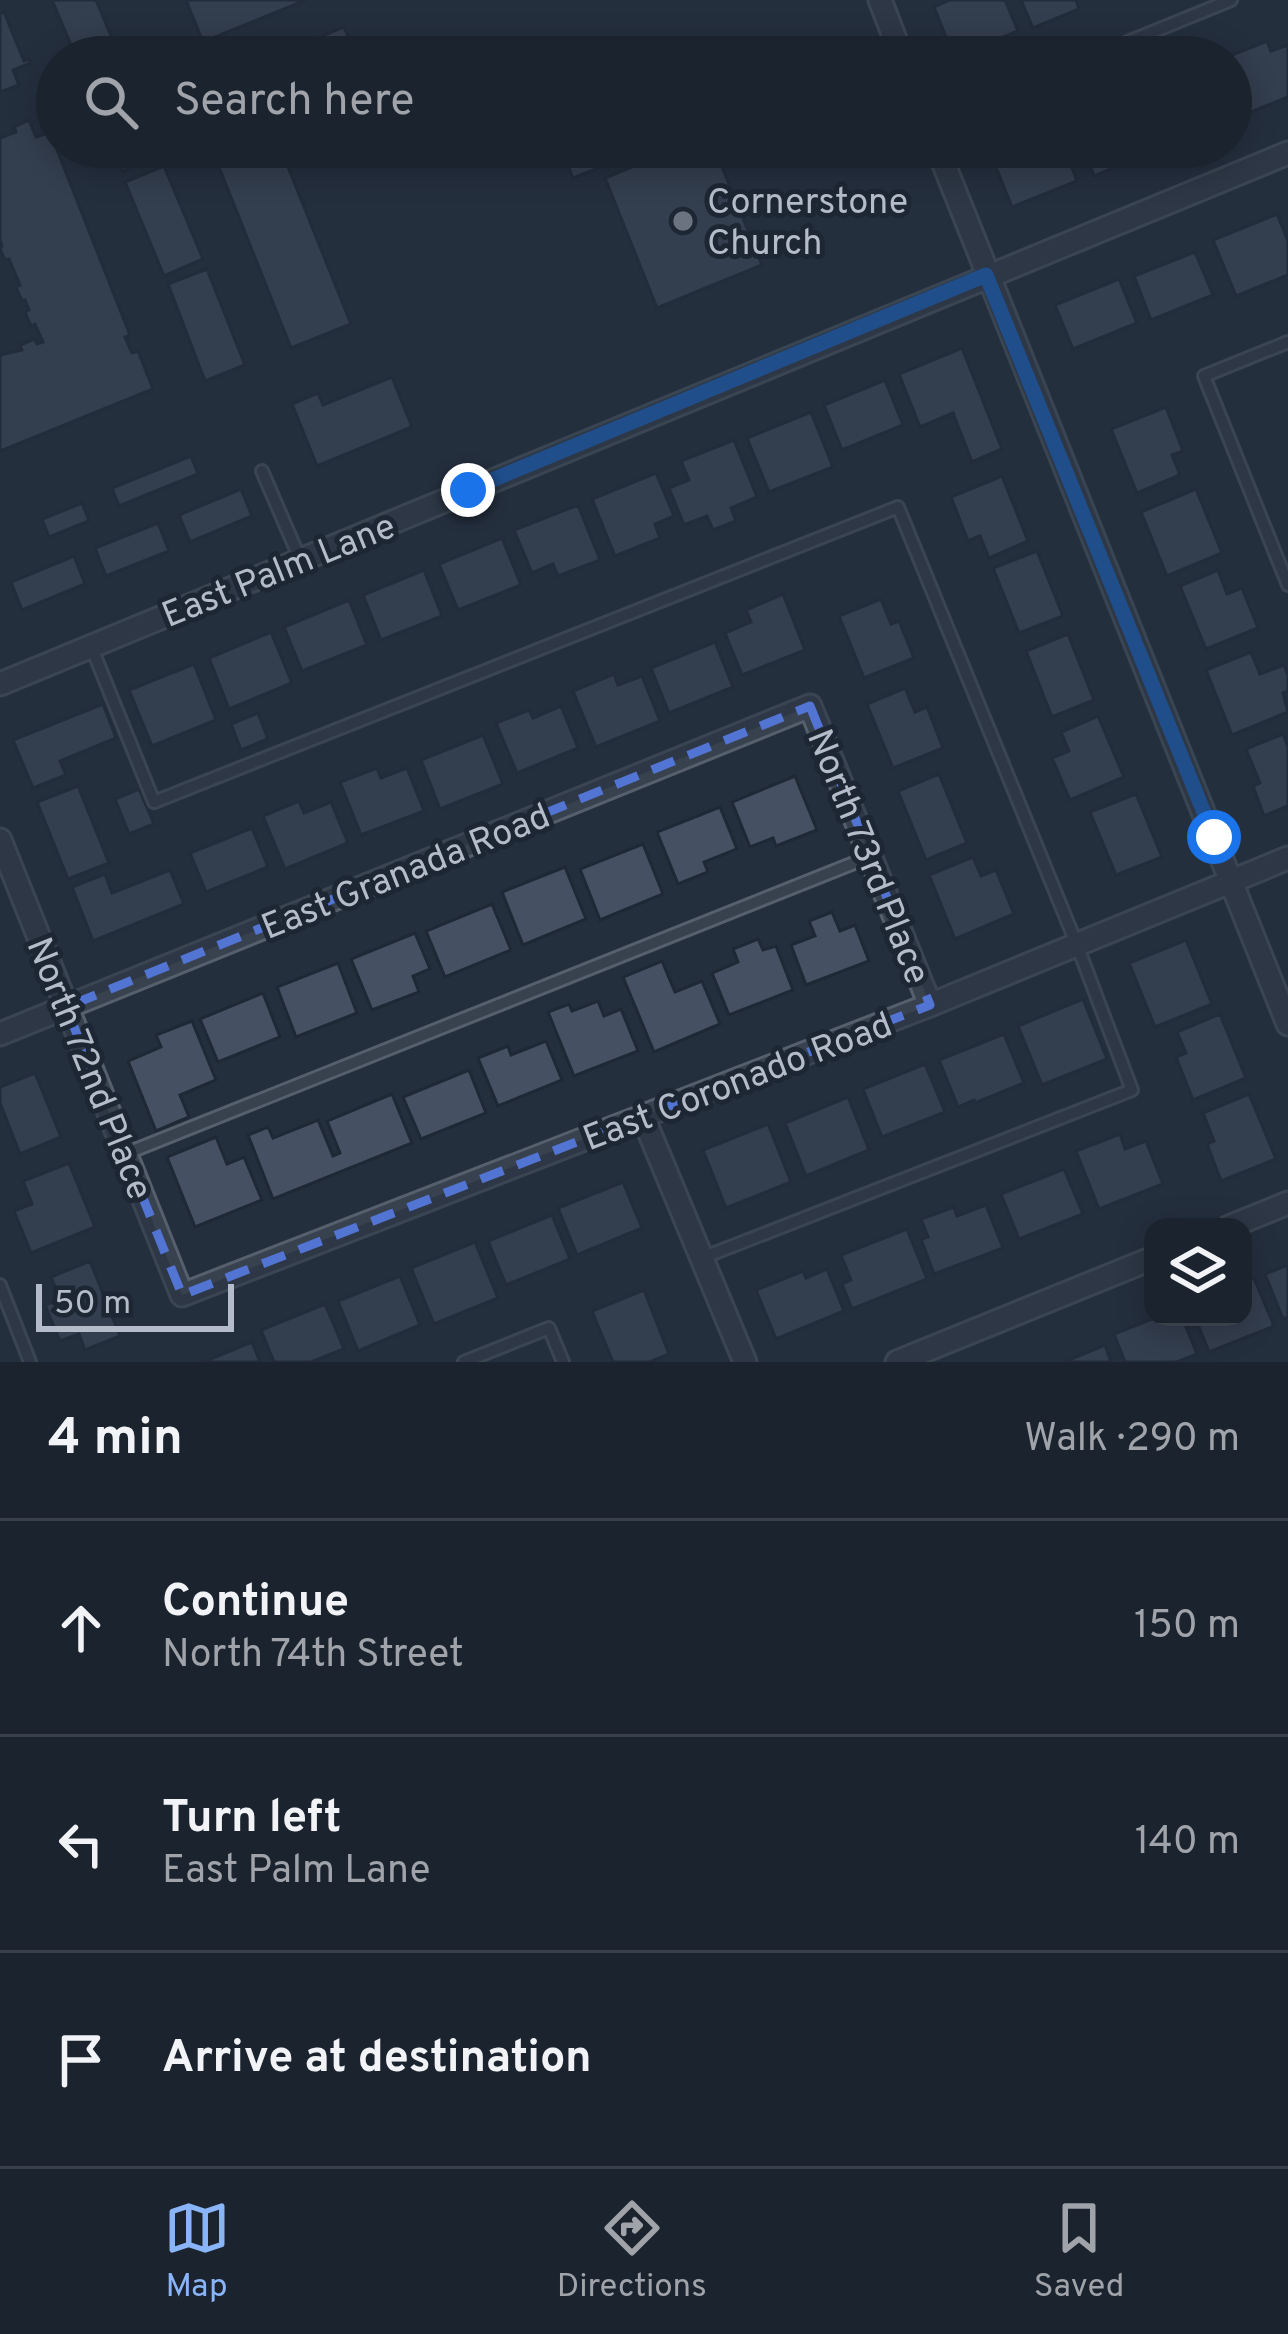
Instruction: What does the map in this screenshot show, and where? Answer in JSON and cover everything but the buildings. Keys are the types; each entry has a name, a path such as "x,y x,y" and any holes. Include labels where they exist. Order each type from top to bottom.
{"street":[{"path":"880,0 894,36"},
{"name":"East Palm Lane","path":"1252,168 1288,153"},
{"path":"945,168 1288,1024"},
{"name":"East Palm Lane","path":"0,684 1251,168"},
{"name":"North 73rd Place","path":"810,706 930,1005"},
{"name":"East Granada Road","path":"0,1034 810,706"},
{"name":"North 72nd Place","path":"0,840 182,1295"},
{"name":"East Coronado Road","path":"182,1295 930,1005 1288,858"},
{"path":"643,1117 746,1362"},
{"path":"1250,1218 1288,1203"},
{"path":"896,1362 1144,1262"}],"lane":[{"path":"1143,36 1231,0"},
{"path":"1288,342 1204,376 1288,585"},
{"path":"262,471 300,560"},
{"path":"91,646 154,802 898,507 1132,1090 702,1258"},
{"path":"125,1154 870,856"},
{"path":"0,1285 30,1362"},
{"path":"464,1362 549,1328 562,1362"}],"highlighted area":[{"path":"810,706 930,1005 182,1295 66,1007"}],"place":[{"name":"Cornerstone Church","path":"683,221"}],"route":[{"path":"468,490 986,275 1214,837"}]}
